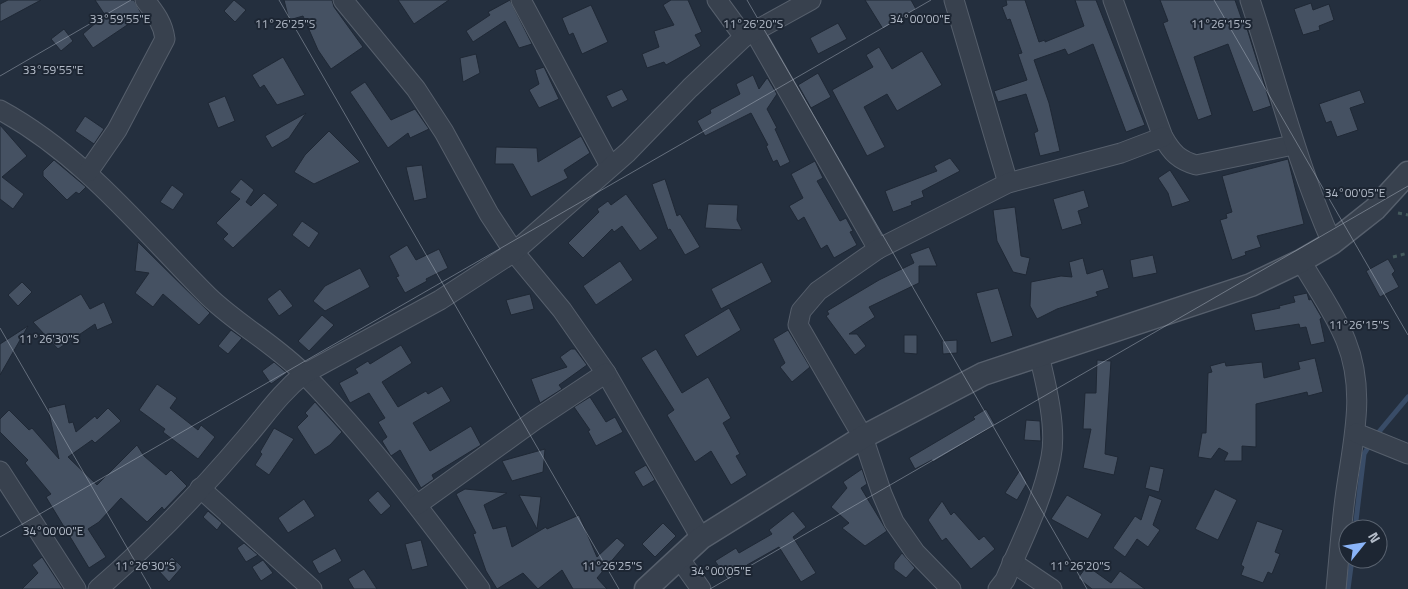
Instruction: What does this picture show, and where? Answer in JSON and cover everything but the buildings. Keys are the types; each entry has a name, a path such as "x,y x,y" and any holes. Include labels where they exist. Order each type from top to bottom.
{"street":[{"path":"88,172 117,130 164,40 163,28 157,14 145,0"},
{"path":"343,0 416,89 444,132 489,214 514,252 562,310 606,373 702,538"},
{"path":"521,0 610,166"},
{"path":"717,0 749,34 878,249"},
{"path":"98,589 138,555 246,438 270,406 304,374 440,300 514,252 628,152 690,88 749,34 811,0"},
{"path":"954,0 1008,183"},
{"path":"1113,0 1163,137 1171,152 1182,161 1196,166 1294,145"},
{"path":"1250,0 1310,194 1332,243"},
{"path":"0,110 25,124 88,172 211,298 304,374 417,505 480,589"},
{"path":"951,589 916,552 894,522 882,494 863,437 798,325 801,311 818,291 878,249 1008,183 1121,153 1163,137"},
{"path":"646,589 702,538 863,437 983,374 1250,285 1301,261 1332,243 1375,209 1408,173"},
{"path":"1301,261 1346,340 1353,366 1358,402 1356,433 1345,498 1336,589"},
{"path":"998,589 1039,500 1052,456 1050,403 1039,355"},
{"path":"417,505 535,420 606,373"},
{"path":"1356,433 1408,454"},
{"path":"0,471 76,589"},
{"path":"200,488 312,589"},
{"path":"679,558 701,589"},
{"path":"1012,562 1052,589"}],"path":[{"path":"1393,258 1408,253"}],"waterway":[{"path":"1356,519 1364,454 1373,439 1408,397"},
{"path":"1348,589 1351,569"}]}
